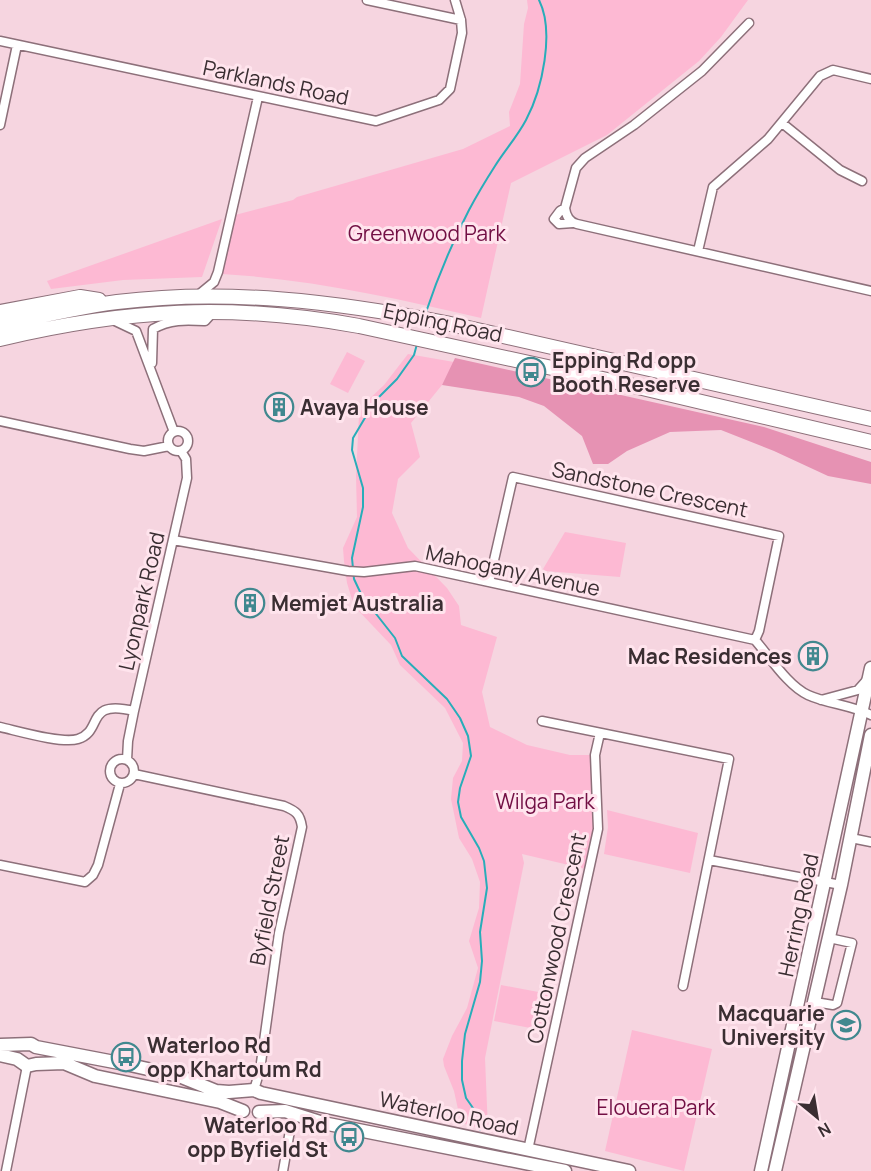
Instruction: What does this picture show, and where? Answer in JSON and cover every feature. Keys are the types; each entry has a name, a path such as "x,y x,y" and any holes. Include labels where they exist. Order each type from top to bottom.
{"main road":[{"path":"0,312 80,297 119,302"},
{"name":"Epping Road","path":"0,325 51,313 119,302 195,298 294,300 390,312 446,322 871,419"},
{"name":"Epping Road","path":"0,339 103,318 171,312 214,311 317,318 438,343 871,442"}],"street":[{"path":"367,0 461,20"},
{"name":"Parklands Road","path":"0,41 376,121 446,96 450,89 462,33 456,0"},
{"path":"571,221 565,208 576,168 585,158 634,125 702,71 749,23"},
{"path":"0,125 17,45"},
{"path":"698,251 713,187 768,139 819,76 833,70 871,79"},
{"path":"195,298 217,277 258,97"},
{"path":"782,123 840,170 862,181"},
{"path":"565,208 554,219 559,224 571,221 871,291"},
{"path":"151,368 153,329 165,322 205,321 214,311"},
{"path":"103,318 125,324 136,331 174,432"},
{"path":"0,421 130,449 144,451 169,446"},
{"path":"174,432 183,433 188,438 188,446 181,451 172,450 169,446 168,438 174,432"},
{"name":"Lyonpark Road","path":"127,760 134,711 187,478 186,459 181,451"},
{"name":"Sandstone Crescent","path":"489,582 513,477 779,536 755,640"},
{"name":"Mahogany Avenue","path":"173,540 319,564 348,571 364,572 415,566 755,640"},
{"path":"755,640 791,683 806,694 866,713"},
{"path":"821,700 858,690 870,672"},
{"name":"Herring Road","path":"761,1171 825,882 866,713 870,672"},
{"path":"0,727 58,739 75,740 86,736 97,715 107,709 120,708 134,711"},
{"path":"542,721 729,759 683,986"},
{"name":"Cottonwood Crescent","path":"528,1150 598,829 595,755 600,733"},
{"name":"Herring Road","path":"775,1171 841,885 871,735"},
{"path":"127,760 134,766 134,774 128,783 120,784 111,776 110,768 115,761 127,760"},
{"name":"Byfield Street","path":"134,774 284,806 295,811 301,818 302,827 279,933 260,1070 254,1091"},
{"path":"0,866 85,882 93,875 98,865 120,784"},
{"path":"851,838 871,842"},
{"path":"708,860 841,885"},
{"path":"815,1002 832,1005 837,1003 852,944 829,938"},
{"path":"0,1045 31,1044 36,1047 40,1057 27,1063"},
{"path":"23,1046 18,1054 27,1063"},
{"name":"Waterloo Road","path":"36,1047 179,1076 216,1091 254,1091 629,1171"},
{"path":"0,1055 27,1063 64,1063 95,1076 220,1102 250,1114 259,1112 264,1105 254,1091 239,1100 243,1111"},
{"path":"6,1171 27,1063"},
{"name":"Waterloo Road","path":"259,1112 276,1110 293,1113 323,1122 565,1171"},
{"path":"283,1171 293,1113"}],"green space":[{"name":"Greenwood Park","path":"527,0 748,0 721,37 699,61 607,135 511,183 481,318 320,285 222,274 235,215 463,149 510,126 509,112 520,84"},
{"path":"222,219 202,277 123,280 51,289 47,281"},
{"path":"347,352 365,361 348,393 330,384"},
{"name":"Wilga Park","path":"408,354 454,362 442,385 411,423 420,457 398,479 392,513 408,548 447,588 459,606 461,625 497,637 482,692 490,727 527,745 570,755 595,755 598,829 590,870 522,854 524,863 485,1058 488,1130 461,1123 454,1091 443,1059 467,1008 478,968 469,941 479,908 480,882 472,859 459,838 451,799 453,778 462,761 463,743 445,708 400,665 391,645 354,606 347,583 344,561 343,548 357,517 356,476 359,415 365,403 384,385"},
{"path":"565,532 626,543 620,577 545,571 543,569"},
{"path":"607,810 698,833 690,873 604,854 608,827"},
{"path":"501,985 549,994 541,1030 494,1021"},
{"name":"Elouera Park","path":"632,1030 712,1049 684,1171 605,1151"}],"shaded area":[{"path":"455,358 764,427 871,462 871,484 828,476 721,430 670,432 627,451 608,464 593,464 582,436 544,406 519,397 442,385"}],"waterway":[{"path":"425,315 445,261 469,210 532,108 545,61 546,28 539,0"},
{"path":"417,344 414,355 397,379 375,401 353,438 352,450 363,488 363,507 352,558 354,579 362,596 395,638 402,656 447,699 460,718 468,736 471,756 460,788 458,802 461,817 484,861 487,888 480,932 482,961 480,982 465,1034 462,1080 466,1098 480,1118 480,1130"}],"place":[{"name":"Epping Rd opp Booth Reserve","path":"531,372"},
{"name":"Avaya House","path":"279,407"},
{"name":"Memjet Australia","path":"250,603"},
{"name":"Mac Residences","path":"813,656"},
{"name":"Macquarie University","path":"846,1025"},
{"name":"Waterloo Rd opp Khartoum Rd","path":"126,1057"},
{"name":"Waterloo Rd opp Byfield St","path":"349,1137"}]}
